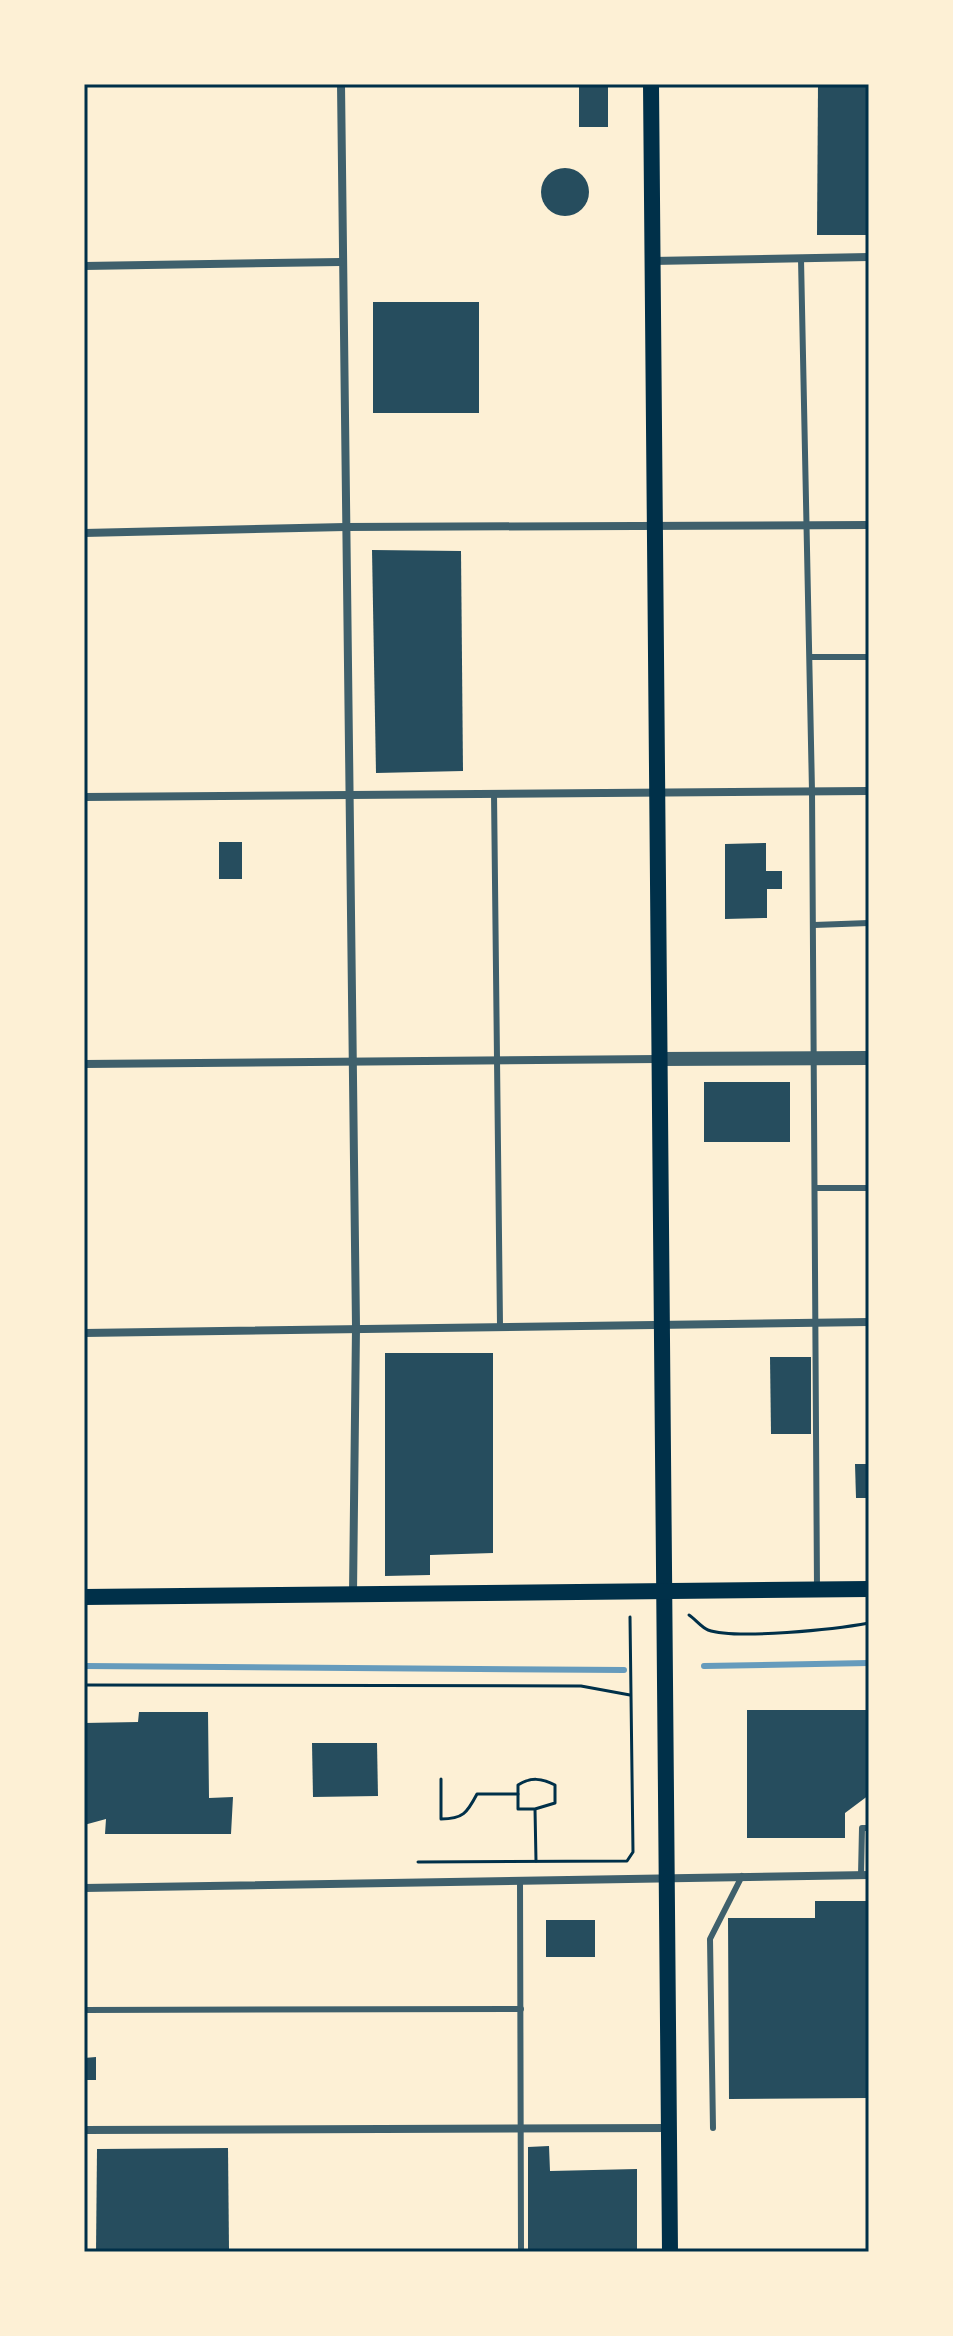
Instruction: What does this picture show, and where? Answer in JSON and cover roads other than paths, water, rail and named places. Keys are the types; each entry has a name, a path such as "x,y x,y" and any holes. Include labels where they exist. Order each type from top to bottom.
{"main road":[{"path":"651,84 670,2252"},
{"path":"84,1597 869,1589"}],"street":[{"path":"341,84 356,1327 353,1593"},
{"path":"652,261 869,257"},
{"path":"84,266 341,262"},
{"path":"84,533 345,527 869,525"},
{"path":"84,797 869,791"},
{"path":"84,1064 869,1058"},
{"path":"84,1333 869,1322"},
{"path":"84,1888 865,1875"},
{"path":"84,2130 669,2128"}],"lane":[{"path":"801,259 816,1059 817,1589"},
{"path":"810,657 869,657"},
{"path":"494,793 500,1325"},
{"path":"814,925 869,923"},
{"path":"817,1188 869,1188"},
{"path":"865,1875 862,1828 869,1828"},
{"path":"713,2128 710,1939 742,1876"},
{"path":"520,1879 521,2252"},
{"path":"84,2010 521,2009"}],"waterway":[{"path":"704,1666 869,1663"},
{"path":"84,1666 624,1670"}]}
